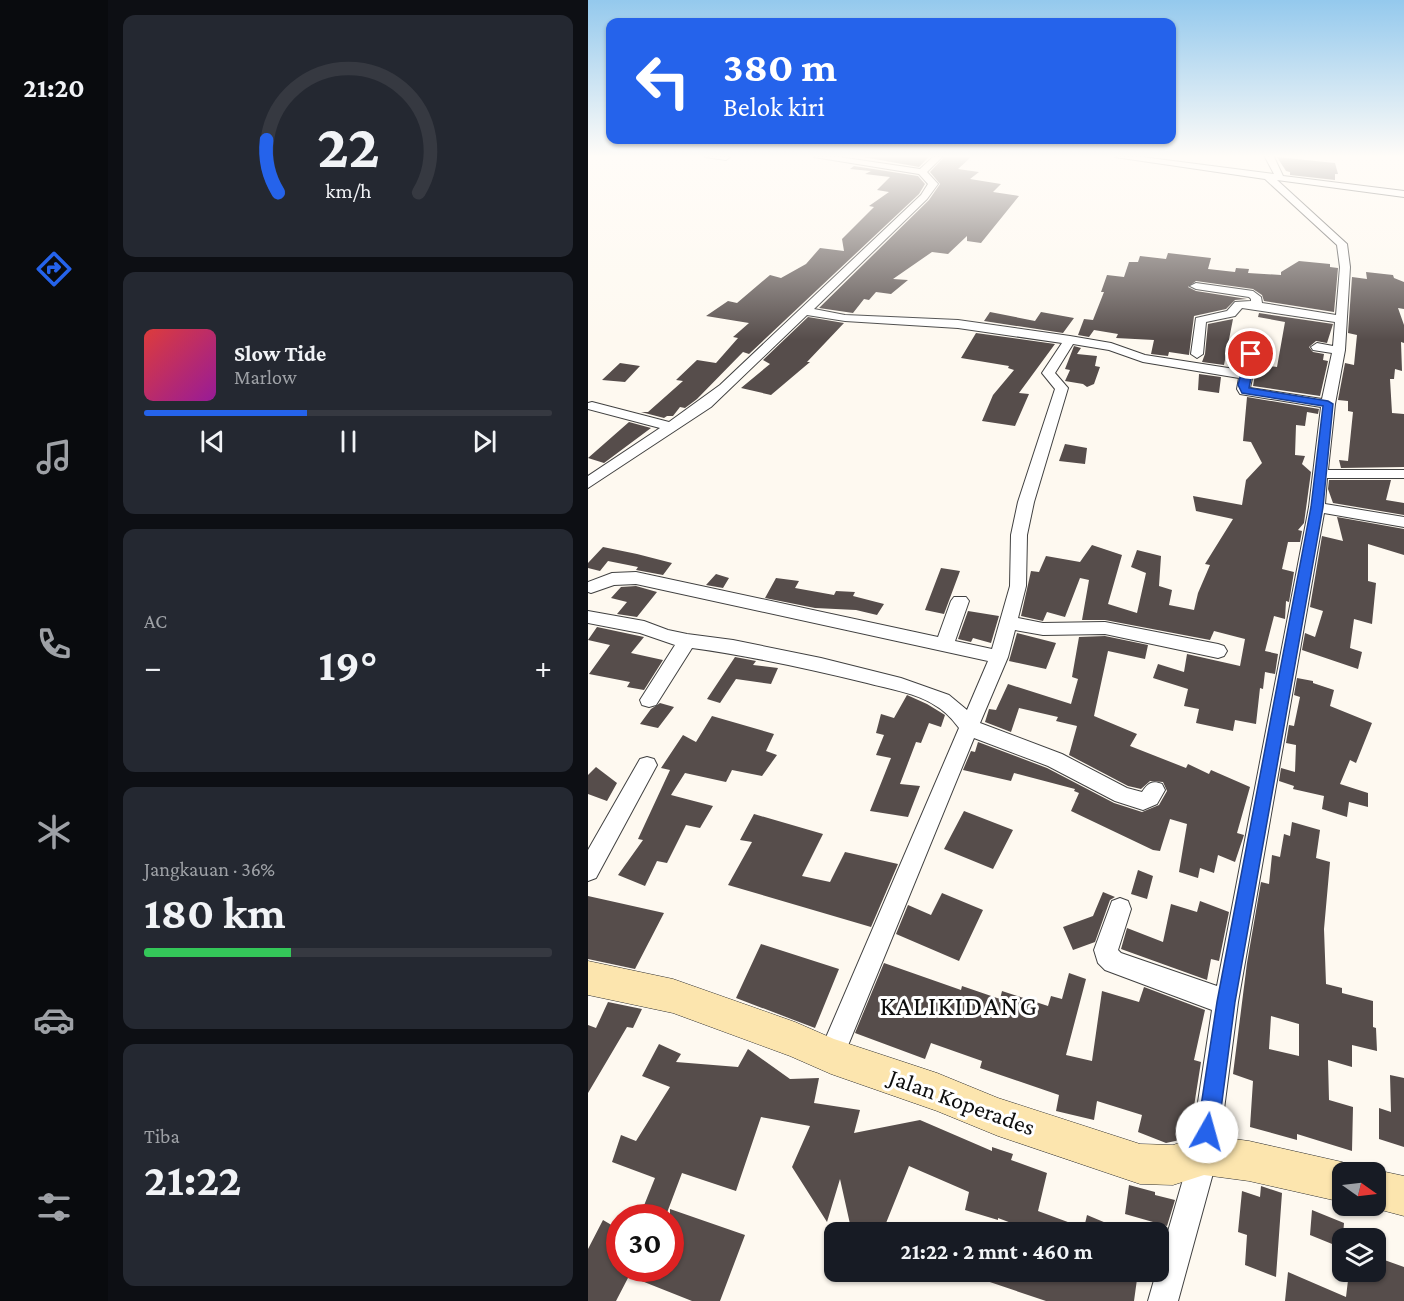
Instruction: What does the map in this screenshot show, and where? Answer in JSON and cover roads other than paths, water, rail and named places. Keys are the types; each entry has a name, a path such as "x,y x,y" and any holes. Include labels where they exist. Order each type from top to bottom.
{"street":[{"path":"588,483 725,388 902,218"},
{"path":"1162,1301 1204,1155 1226,1002 1322,474 1328,404 1339,350 1345,267 1342,244 1315,218"},
{"path":"1196,286 1252,294 1257,298 1256,305"},
{"path":"1197,354 1200,320 1231,314 1239,304 1341,319"},
{"path":"803,311 845,318 958,324 1070,340 1111,347 1143,358 1246,375"},
{"path":"831,1056 999,657 1018,586 1021,524 1062,388 1048,373 1070,340"},
{"path":"1317,347 1339,350"},
{"path":"1251,354 1243,389 1245,391 1328,404"},
{"path":"592,406 671,427"},
{"path":"1322,474 1404,474"},
{"path":"1317,507 1404,522"},
{"path":"589,588 612,579 636,578 999,657"},
{"path":"944,646 960,601"},
{"path":"588,617 644,627 664,636 687,641 772,655 911,688 942,700 961,716 968,727 1055,760 1122,795 1143,801 1150,798 1155,790"},
{"path":"1009,623 1043,629 1105,627 1218,651"},
{"path":"649,700 687,641"},
{"path":"588,871 646,765"},
{"path":"1120,909 1106,945 1106,955 1113,962 1226,1002"},
{"name":"Jalan Koperades","path":"588,978 673,996 795,1040 831,1056 937,1092 998,1117 1140,1164 1173,1165 1204,1155 1259,1163 1332,1180"},
{"path":"1386,1192 1404,1196"}],"district":[{"name":"KALIKIDANG","path":"959,1006"}]}
